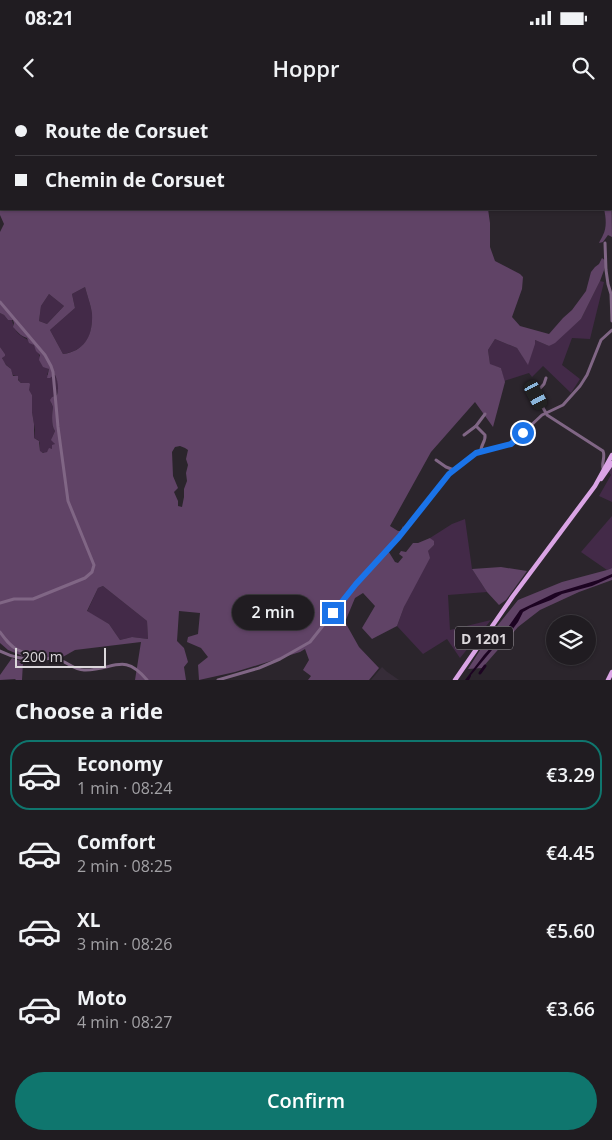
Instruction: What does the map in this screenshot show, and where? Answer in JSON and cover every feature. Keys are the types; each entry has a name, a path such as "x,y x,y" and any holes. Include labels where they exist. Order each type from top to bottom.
{"main road":[{"path":"595,486 612,455"},
{"path":"595,486 612,463"},
{"name":"D 1201","path":"454,680 500,612 595,486"},
{"path":"608,680 612,672"}],"street":[{"path":"604,243 606,270 611,294 612,321"},
{"path":"0,302 51,366 68,501 94,565 92,572 85,578 33,599 14,599 0,604"},
{"path":"218,680 259,668 280,659 310,642 356,584 399,537 454,470 481,452 511,444 535,421 563,405 580,386 587,375 601,340 612,330"},
{"path":"546,378 544,384 536,392 546,414 604,451 605,458 602,467 604,471"},
{"path":"464,435 476,426 485,414"},
{"path":"476,426 485,435 481,452"},
{"path":"436,460 454,470"},
{"path":"0,632 13,647 20,652 32,655 35,660"},
{"path":"0,651 18,659 53,658 65,662 72,667 84,670 96,670 117,664 125,664 139,670 147,680"}],"shaded area":[{"path":"0,210 488,210 490,247 495,261 523,277 522,289 512,317 520,326 549,334 572,310 586,291 591,272 602,258 607,262 600,281 581,319 555,343 549,346 535,340 528,365 517,348 495,339 488,350 490,364 501,368 505,382 493,427 475,402 431,452 390,526 398,531 401,531 403,526 405,529 403,535 387,549 395,562 398,563 403,557 399,554 401,551 406,552 413,543 430,538 434,541 434,545 428,551 430,558 404,607 397,626 372,639 362,628 375,606 363,593 355,598 345,622 359,647 379,668 369,680 308,680 311,676 303,670 309,660 305,649 235,672 199,680 198,665 208,657 201,648 187,642 188,637 198,634 200,613 179,611 177,641 184,648 188,662 184,667 186,680 135,680 141,642 75,650 61,658 25,657 8,650 0,643 0,347 5,354 2,358 11,369 13,376 18,376 18,380 21,383 30,384 34,438 39,441 40,451 43,453 47,452 49,448 52,449 52,445 55,444 51,440 55,431 52,423 53,407 50,400 57,395 58,388 55,375 47,378 49,369 43,367 39,360 40,355 34,345 29,343 27,338 13,327 13,320 8,320 0,313 0,232 4,224","holes":["85,287 92,314 91,329 82,346 63,354 50,330 75,308 72,294","49,294 64,306 47,324 39,321 41,306","180,446 188,450 186,459 188,465 187,481 182,507 178,506 174,492 178,488 173,476 172,452 175,447","103,586 147,621 148,639 132,637 120,640 109,624 87,611 98,588"]},
{"path":"604,210 612,210 612,237 608,235 603,242 599,243 603,236 606,219"},
{"path":"600,281 604,282 590,339 572,338 562,365 580,379 571,393 543,366 532,377 529,373 504,381 501,368 490,365 488,350 495,339 517,348 528,364 535,340 549,346 581,319"},
{"path":"85,287 92,314 89,336 77,350 63,354 50,330 75,308 72,294"},
{"path":"49,294 64,306 47,324 39,321 41,306"},
{"path":"0,313 8,320 12,320 17,332 34,345 42,364 49,369 47,375 54,375 58,382 57,394 52,397 51,403 53,407 52,423 55,431 52,438 55,444 52,449 45,453 40,452 40,443 34,438 32,395 29,391 29,383 23,384 20,382 2,359 5,354 0,347"},
{"path":"612,467 612,502 599,496 611,475 609,472"},
{"path":"612,516 612,568 607,570 581,552"},
{"path":"465,519 472,569 487,592 448,595 450,630 491,620 460,658 447,639 423,654 397,626 428,551 434,545 430,538 452,524"},
{"path":"501,567 527,571 506,600 499,605 487,592 472,569"},
{"path":"612,568 612,580 579,592 540,610 518,627 482,668 468,669 489,636 518,600 562,582"},
{"path":"612,574 612,577 592,586 562,594 523,612 502,643 492,650 469,680 465,680 504,633 520,610 555,593"},
{"path":"103,586 147,621 148,639 132,637 120,640 109,624 87,612 98,588"},
{"path":"12,658 23,662 22,680 0,680 0,675"},
{"path":"382,667 386,671 399,680 371,680"}],"waterway":[{"path":"480,673 485,666"}],"route":[{"path":"333,613 356,584 417,516 449,474 476,453 511,444 523,433"}]}
